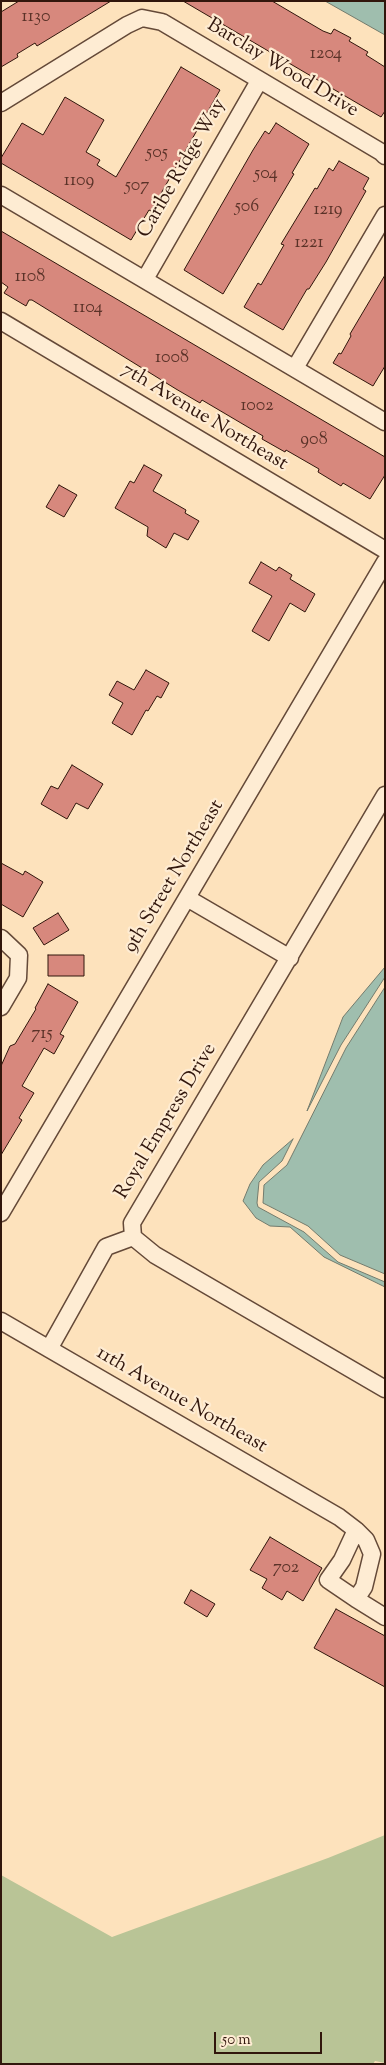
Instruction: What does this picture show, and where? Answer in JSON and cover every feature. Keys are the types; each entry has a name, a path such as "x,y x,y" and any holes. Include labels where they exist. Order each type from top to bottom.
{"street":[{"name":"Barclay Wood Drive","path":"1,103 142,18 162,22 385,156"},
{"name":"Caribe Ridge Way","path":"145,279 259,81"},
{"path":"1,196 145,279 385,422"},
{"path":"295,368 385,215"},
{"name":"7th Avenue Northeast","path":"1,321 385,550"},
{"name":"9th Street Northeast","path":"1,1213 385,562"},
{"name":"Royal Empress Drive","path":"133,1237 132,1223 137,1214 385,795"},
{"path":"187,898 290,958"},
{"path":"1,938 19,955 18,978 1,1007"},
{"path":"49,1349 106,1246 133,1237 154,1255 385,1390"},
{"name":"11th Avenue Northeast","path":"1,1321 339,1517 356,1530 366,1540 372,1554 364,1587 356,1598"},
{"path":"356,1530 342,1560 328,1580 385,1617"}],"green space":[{"path":"385,1835 385,2063 375,2061 373,2064 1,2064 1,1875 112,1937 328,1858"}],"shaded area":[{"path":"325,1 385,1 385,35"},
{"path":"385,967 385,977 341,1045 307,1111 343,1017"},
{"path":"385,987 385,1274 340,1255 308,1226 263,1203 264,1185 287,1165 346,1048"},
{"path":"293,1139 282,1161 259,1182 258,1207 304,1232 338,1262 385,1282 385,1287 324,1257 290,1227 270,1226 256,1218 243,1201 250,1184 263,1165"}],"building":[{"path":"19,1 111,1 37,46 35,43 17,54 18,57 1,67 1,12"},
{"path":"183,1 272,1 323,31 331,34 334,29 351,38 349,41 368,52 366,55 385,67 385,111 381,117"},
{"path":"181,67 220,90 151,211 149,210 131,240 1,163 1,158 22,123 43,135 65,97 104,120 86,152 100,160 97,165 116,177"},
{"path":"276,123 309,144 292,173 294,174 223,294 184,270 253,150 265,131 269,134"},
{"path":"339,161 369,178 363,189 366,191 326,262 309,289 307,289 283,330 244,307 258,283 261,285 284,245 281,244 315,188 317,189 329,168 333,171"},
{"path":"1,231 385,457 385,475 370,499 343,483 341,486 318,472 319,469 262,439 263,436 202,400 200,403 176,389 32,300 29,300 26,306 4,293 8,287 1,282"},
{"path":"385,275 385,366 373,386 333,363 339,353 341,354 351,336 350,334"},
{"path":"144,465 162,475 153,491 186,510 185,513 199,521 188,540 174,533 166,548 147,536 148,527 115,508 130,481 134,483"},
{"path":"59,485 77,495 64,517 46,507"},
{"path":"261,562 276,571 279,567 292,575 290,579 315,594 305,612 290,603 269,641 252,631 272,596 249,583"},
{"path":"146,670 169,683 161,698 157,696 148,711 146,710 132,735 112,723 123,703 109,695 117,681 134,690"},
{"path":"72,765 103,784 88,809 76,803 67,819 41,804 51,786 58,789"},
{"path":"1,863 23,875 25,871 43,882 23,917 1,904"},
{"path":"58,913 69,930 44,945 33,928"},
{"path":"48,955 84,955 84,976 48,976"},
{"path":"48,984 78,1002 60,1034 64,1036 54,1054 44,1048 22,1086 34,1093 19,1118 22,1120 1,1155 1,1066 10,1046 15,1044 36,1009"},
{"path":"270,1537 322,1568 303,1601 287,1591 282,1600 262,1588 267,1579 250,1570"},
{"path":"191,1590 215,1604 207,1617 184,1603"},
{"path":"336,1609 385,1636 385,1687 314,1648"}]}
